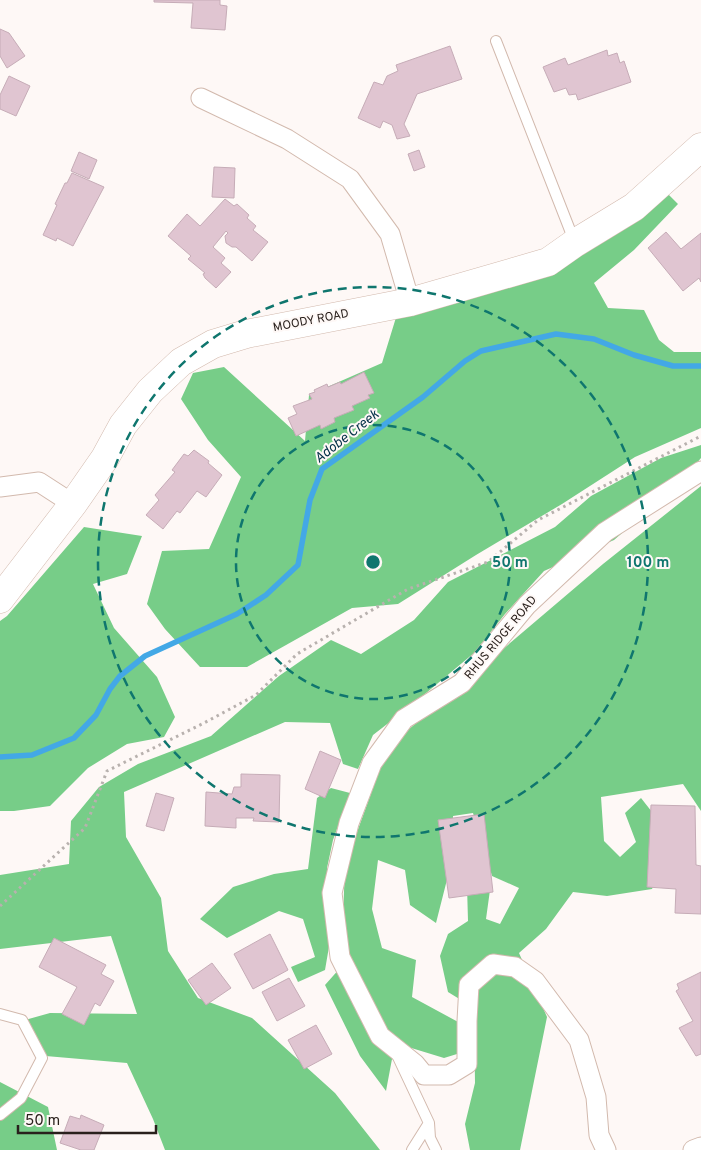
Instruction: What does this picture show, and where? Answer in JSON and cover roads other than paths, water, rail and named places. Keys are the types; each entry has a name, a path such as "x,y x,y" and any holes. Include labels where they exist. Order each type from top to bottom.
{"street":[{"path":"201,98 287,139 350,179 390,234 410,302"},
{"name":"MOODY ROAD","path":"0,599 73,504 105,458 123,425 150,392 181,362 213,344 246,334 410,302 548,262 634,207 701,147"},
{"name":"RHUS RIDGE ROAD","path":"606,1150 599,1135 596,1097 579,1040 535,982 515,966 492,964 469,985 467,1064 449,1075 424,1075 380,1036 340,957 332,893 349,824 372,763 404,719 462,683 527,605 605,532 701,471"},
{"path":"0,487 39,482 73,504"},
{"path":"693,1150 701,1147"}],"lane":[{"path":"496,41 575,243"},
{"path":"0,1014 22,1020 42,1058 21,1098 0,1116"},
{"path":"394,1047 429,1123 430,1138 436,1150"},
{"path":"412,1150 429,1123"}],"waterway":[{"name":"Adobe Creek","path":"0,757 32,755 74,738 96,715 110,689 120,676 145,656 237,614 266,595 298,565 310,500 322,469 423,397 465,361 481,351 556,334 594,339 634,355 673,366 701,366"}]}
